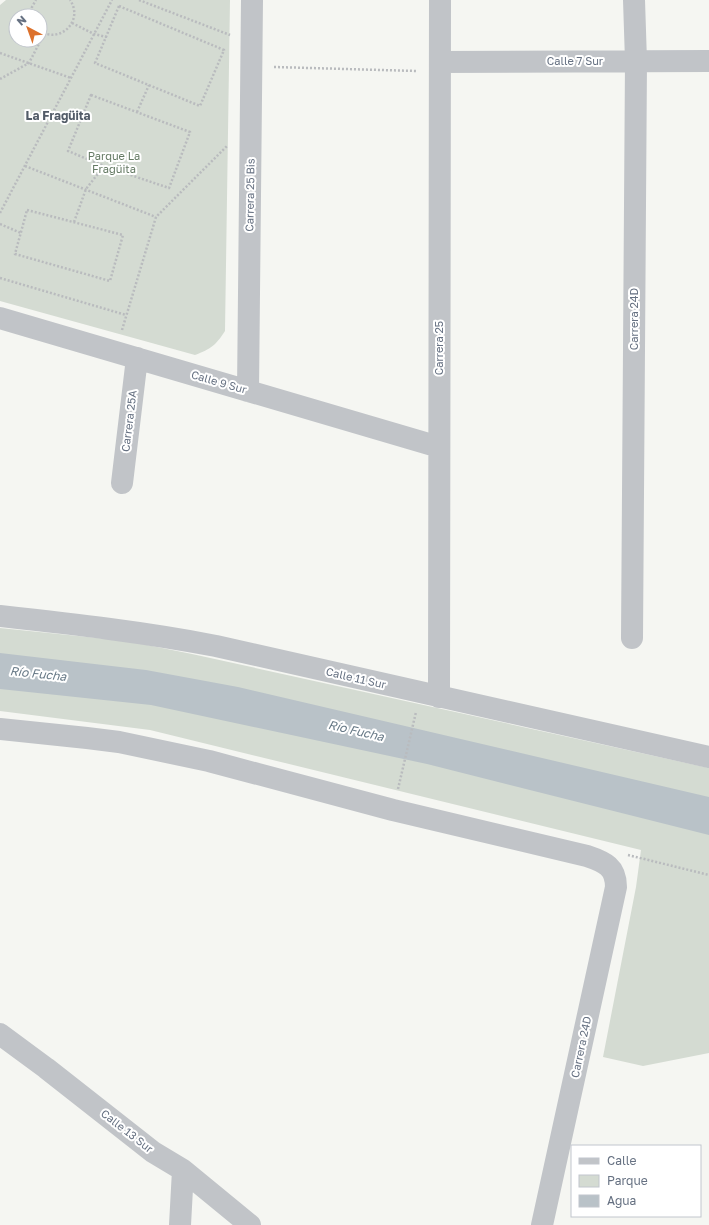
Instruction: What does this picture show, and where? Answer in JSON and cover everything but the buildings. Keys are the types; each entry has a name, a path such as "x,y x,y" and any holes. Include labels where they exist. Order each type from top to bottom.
{"street":[{"name":"Carrera 25 Bis","path":"248,391 252,0"},
{"name":"Carrera 25","path":"439,697 440,0"},
{"name":"Carrera 24D","path":"632,638 636,62 634,0"},
{"name":"Calle 7 Sur","path":"440,66 709,62"},
{"name":"Calle 9 Sur","path":"0,318 439,447"},
{"name":"Carrera 25A","path":"122,484 137,358"},
{"name":"Calle 11 Sur","path":"0,616 167,636 709,757"},
{"path":"0,729 119,742 209,760 394,810"},
{"name":"Carrera 24D","path":"394,810 587,856 602,861 612,870 616,878 616,887 542,1225"},
{"name":"Calle 13 Sur","path":"1,1036 46,1068 153,1152 183,1170 250,1225"},
{"path":"180,1225 183,1170"}],"path":[{"path":"48,34 57,35 68,29 72,23 74,11 73,4 70,0"},
{"path":"0,213 112,0"},
{"path":"139,0 252,43"},
{"path":"119,6 224,50 200,106 95,63 106,37 119,6"},
{"path":"72,23 94,34 106,37"},
{"path":"0,79 29,63 37,48"},
{"path":"0,54 71,78"},
{"path":"252,66 440,66"},
{"path":"137,112 148,85"},
{"path":"91,95 190,132 169,188 104,166 68,152 91,95"},
{"path":"115,352 156,216 251,123"},
{"path":"25,166 156,216"},
{"path":"74,222 86,189 104,166"},
{"path":"27,210 122,236 110,280 15,254 21,233 27,210"},
{"path":"0,224 21,233"},
{"path":"0,278 126,315"},
{"path":"394,810 413,726"}],"green space":[{"name":"Parque La Fragüita","path":"6,0 230,0 225,331 219,340 205,351 195,355 0,301 0,5"},
{"path":"0,628 127,641 709,768 709,1053 643,1066 603,1057 636,887 641,850 150,730 0,711"}],"water":[{"name":"Río Fucha","path":"0,653 146,670 238,687 709,797 709,835 427,764 151,705 0,689"}],"district":[{"name":"La Fragüita","path":"58,116"}]}
